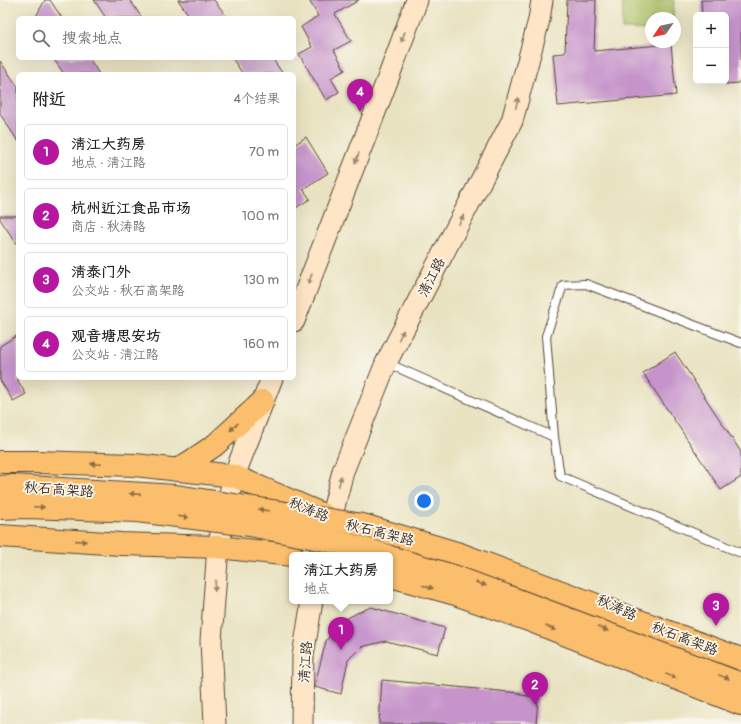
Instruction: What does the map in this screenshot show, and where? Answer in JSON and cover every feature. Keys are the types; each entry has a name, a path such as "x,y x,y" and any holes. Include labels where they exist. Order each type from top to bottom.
{"main road":[{"path":"296,316 417,0"},
{"name":"清江路","path":"321,552 343,471 386,363 512,121 539,20 542,0"},
{"path":"215,724 211,641 218,547 234,476 271,380"},
{"path":"177,470 215,445 263,401"},
{"name":"秋涛路","path":"0,462 135,465 234,476 331,519 422,536 502,562 577,589 741,665"},
{"name":"秋石高架路","path":"0,487 13,486 176,496 364,525 460,554 741,659"},
{"name":"秋石高架路","path":"0,508 27,507 137,511 250,525 359,547 375,552"},
{"path":"0,536 121,544 218,547 289,555"},
{"name":"秋石高架路","path":"393,557 474,582 554,610 741,684"},
{"path":"393,577 455,594 534,622 741,704"},
{"name":"清江路","path":"302,724 303,656 312,604"},
{"path":"679,636 741,652"}],"lane":[{"path":"741,343 586,284 563,285 546,336 554,437 560,476 741,553"},
{"path":"386,363 554,437"}],"green space":[{"path":"623,0 674,0 673,12 645,12 645,30 622,29"}],"building":[{"path":"45,0 50,0 61,16 36,16"},
{"path":"94,0 130,0 141,16 105,16"},
{"path":"178,0 214,0 226,16 190,16"},
{"path":"309,0 359,0 335,14 351,41 334,50 345,70 331,78 339,92 326,100 299,54 312,47 301,27 318,16"},
{"path":"567,0 596,0 594,51 645,46 645,48 671,48 676,95 558,106 553,54 565,53"},
{"path":"701,0 741,0 741,78 738,83 729,84 729,12 702,12"},
{"path":"54,60 90,60 98,72 63,72"},
{"path":"233,60 273,60 282,72 242,72"},
{"path":"0,61 16,84 16,138 0,114"},
{"path":"306,137 328,173 303,189 310,199 296,208 296,144"},
{"path":"0,216 16,216 16,243 0,219"},
{"path":"16,336 16,380 18,380 26,394 13,401 0,380 0,346"},
{"path":"675,352 741,452 741,477 721,490 643,373"},
{"path":"371,607 445,628 438,654 386,641 361,647 348,660 341,694 315,687 326,641 332,632 342,621"},
{"path":"382,680 520,693 520,695 538,697 536,724 379,724"}],"place":[{"name":"观音塘思安坊","path":"360,112"},
{"name":"清泰门外","path":"716,626"},
{"name":"清江大药房","path":"341,650"},
{"name":"杭州近江食品市场","path":"535,705"}]}
